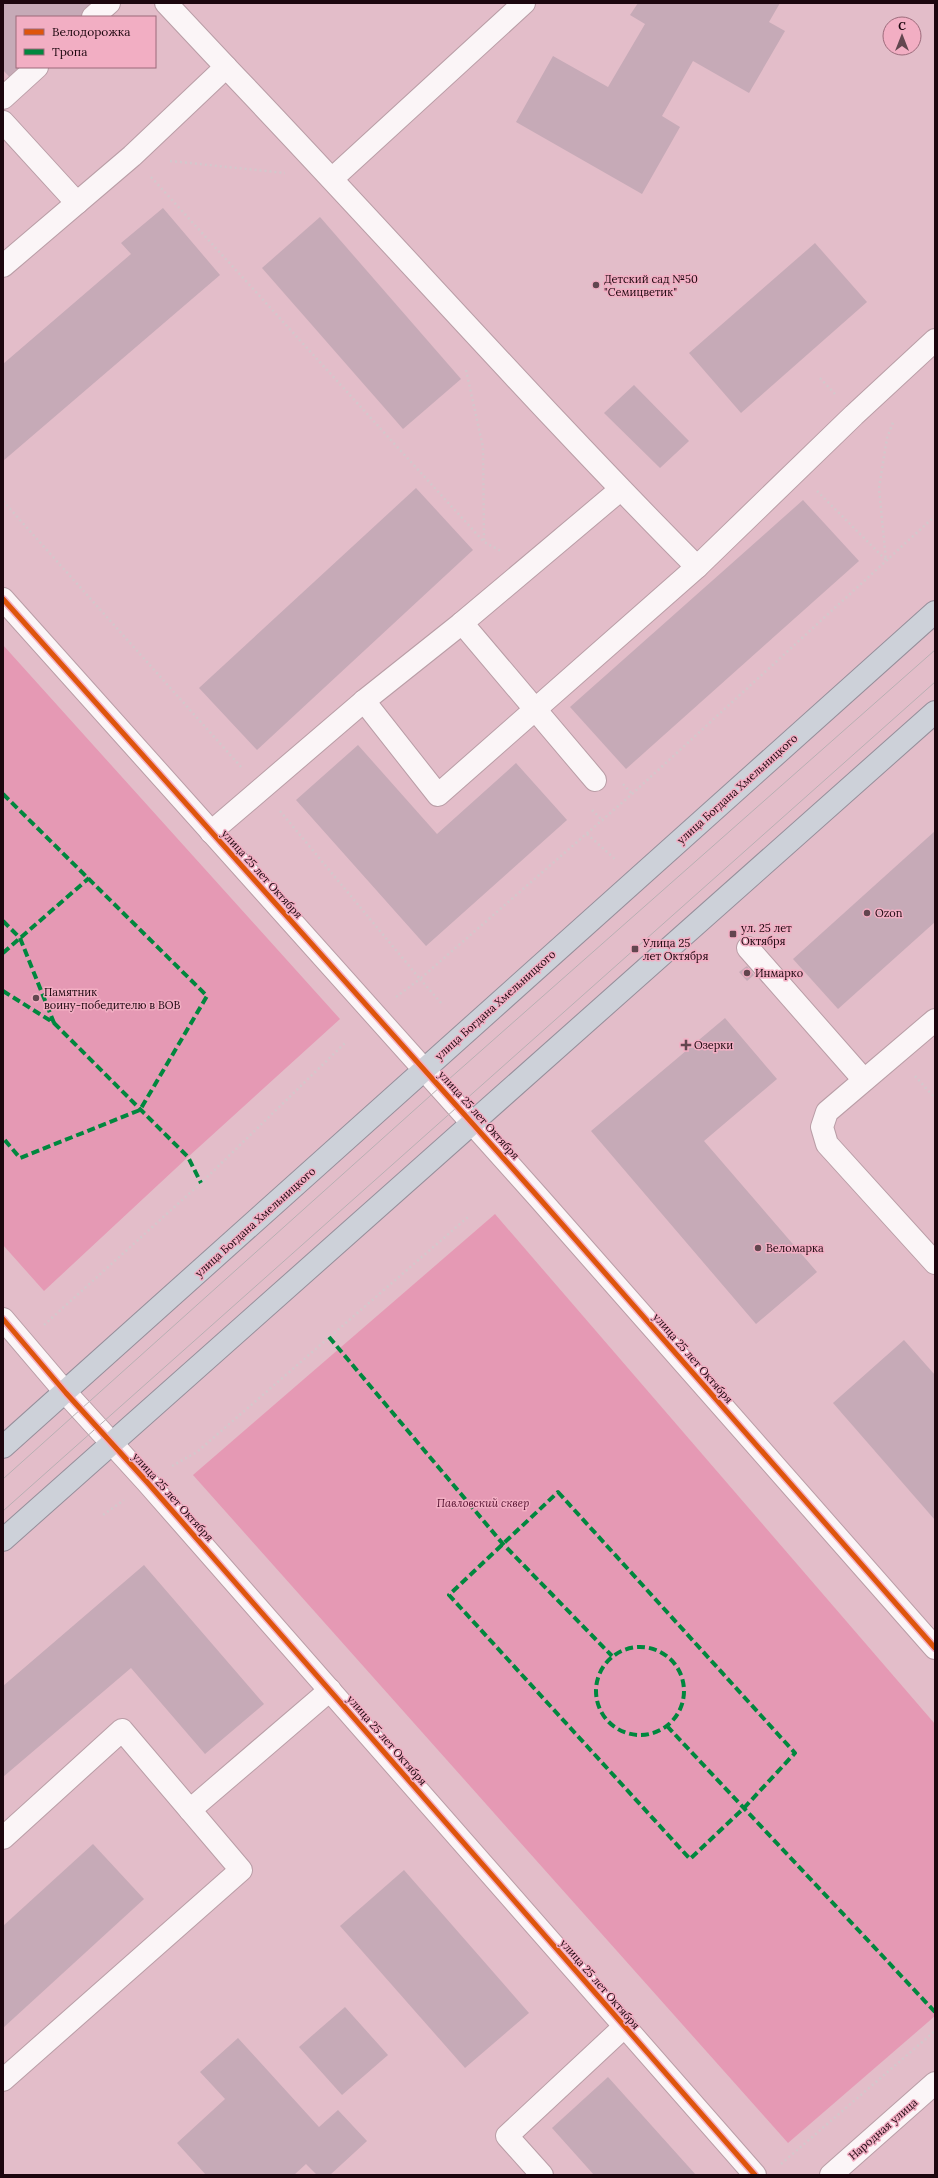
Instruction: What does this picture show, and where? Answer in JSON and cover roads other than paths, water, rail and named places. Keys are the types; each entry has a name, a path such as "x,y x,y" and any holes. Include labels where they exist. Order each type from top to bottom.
{"highway":[{"name":"улица Богдана Хмельницкого","path":"3,1447 66,1393 424,1068 935,612"},
{"path":"3,1540 935,712"}],"street":[{"path":"94,16 109,3"},
{"path":"166,3 333,178 620,490 697,567"},
{"path":"333,178 524,3"},
{"path":"3,266 132,156 226,67"},
{"path":"3,98 36,68"},
{"path":"3,122 77,203"},
{"path":"364,701 438,795 697,567 935,340"},
{"path":"211,832 364,701 529,568 620,490"},
{"name":"улица 25 лет Октября","path":"3,599 424,1068 935,1648"},
{"path":"462,623 534,710 595,780"},
{"path":"748,948 864,1080"},
{"path":"935,1020 826,1112 822,1127 826,1144 935,1263"},
{"name":"улица 25 лет Октября","path":"3,1319 66,1393 147,1482 755,2175"},
{"path":"190,1810 330,1690"},
{"path":"3,1838 122,1730 240,1870 3,2080"},
{"path":"542,2175 507,2136 625,2026"},
{"name":"Народная улица","path":"831,2175 935,2083"}],"tram line":[{"path":"3,1479 440,1087 935,650"},
{"path":"3,1511 935,682"}],"place":[{"name":"Детский сад №50 \"Семицветик\"","path":"596,285"},
{"name":"Ozon","path":"867,913"},
{"name":"ул. 25 лет Октября","path":"733,934"},
{"name":"Улица 25 лет Октября","path":"635,949"},
{"name":"Инмарко","path":"747,973"},
{"name":"Памятник воину-победителю в ВОВ","path":"36,998"},
{"name":"Озерки","path":"686,1045"},
{"name":"Веломарка","path":"758,1248"}],"park label":[{"name":"Павловский сквер","path":"483,1503"}]}
